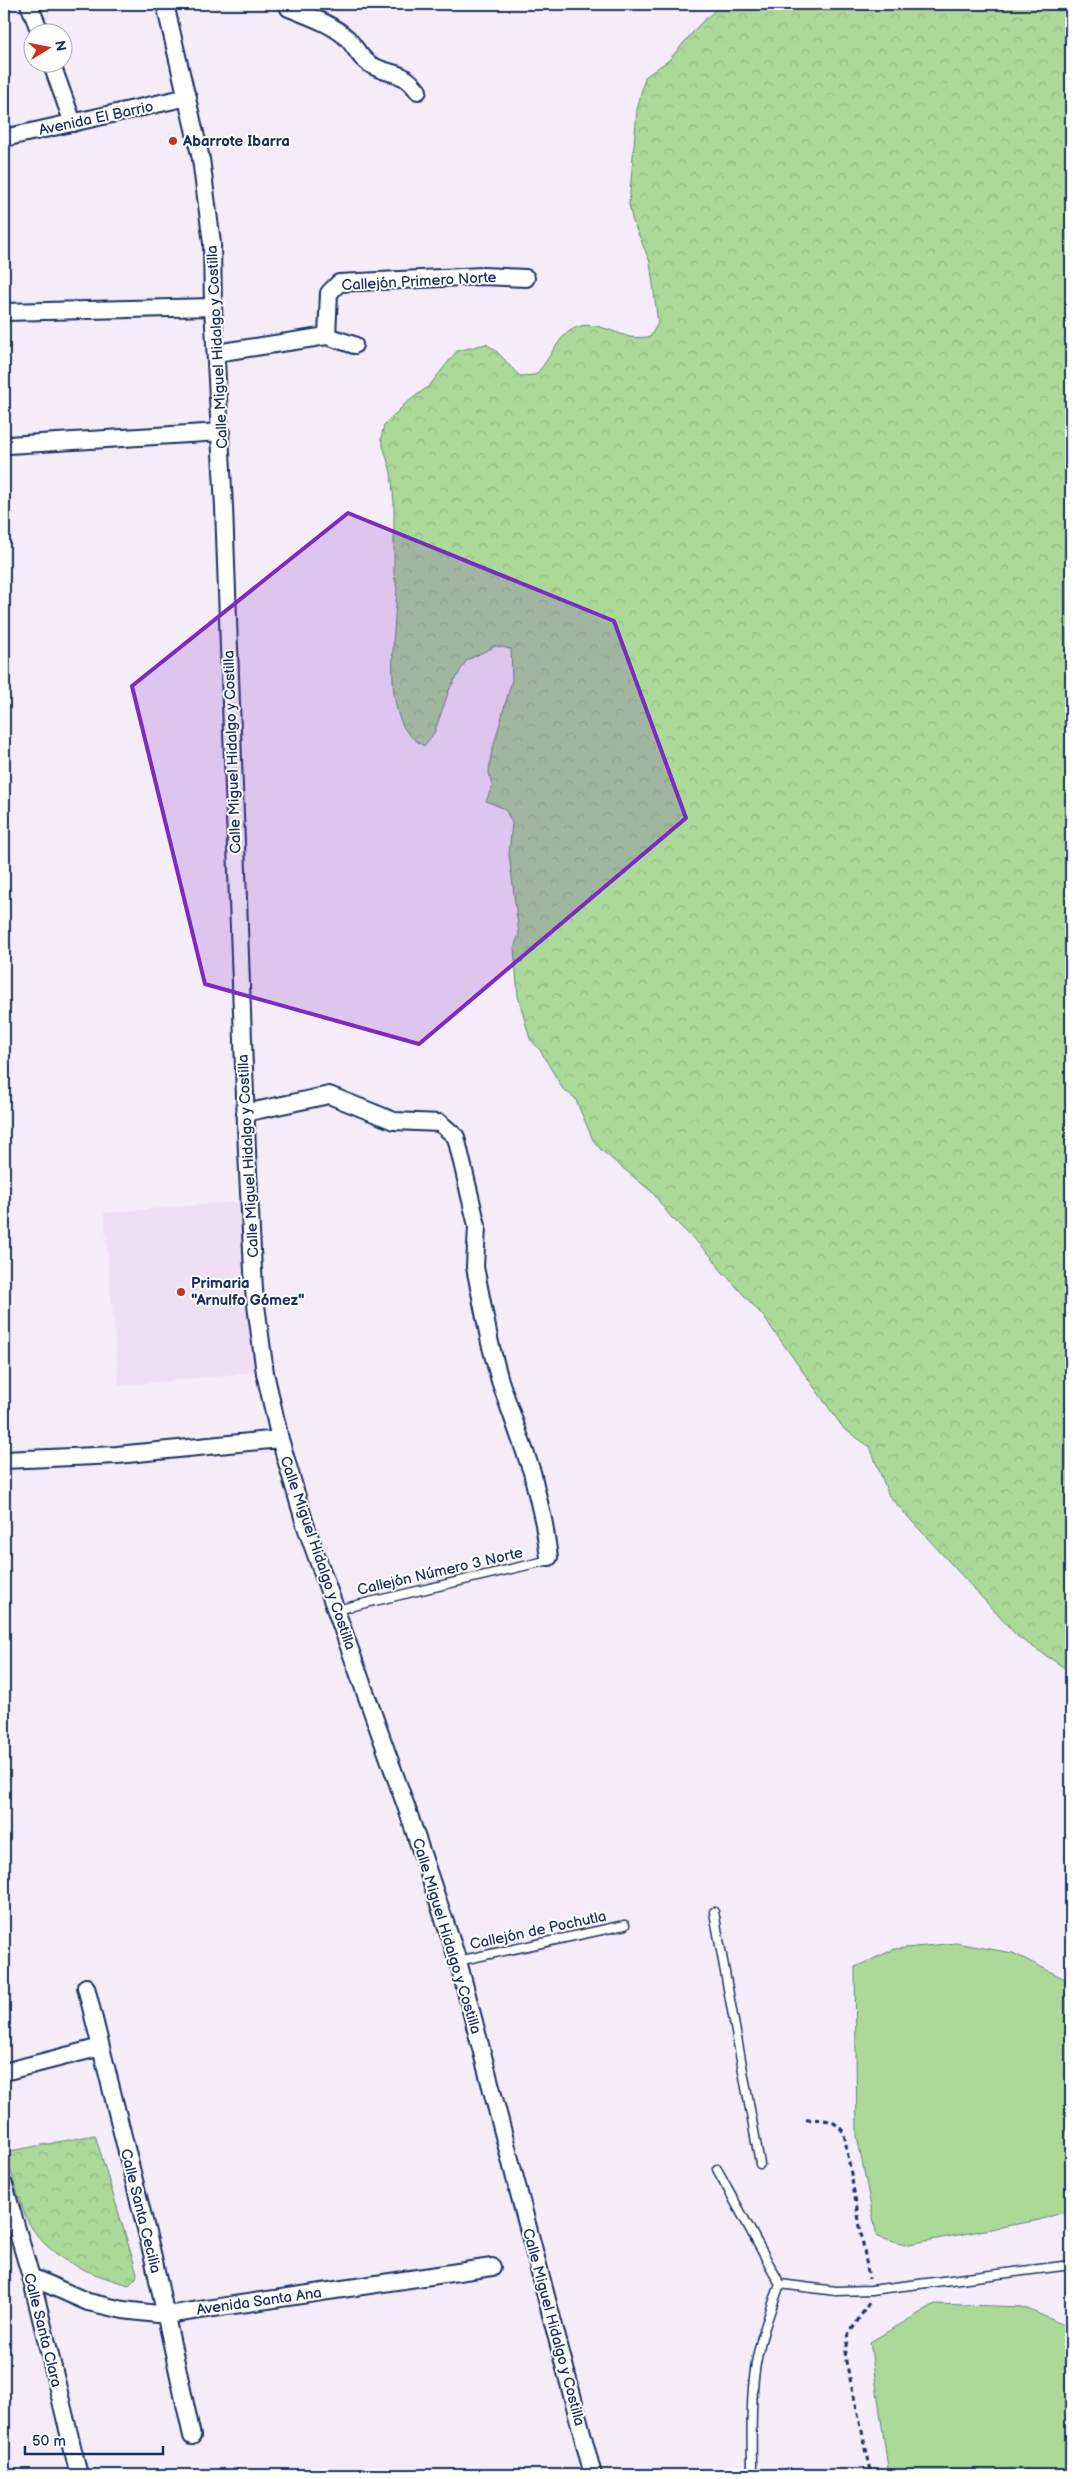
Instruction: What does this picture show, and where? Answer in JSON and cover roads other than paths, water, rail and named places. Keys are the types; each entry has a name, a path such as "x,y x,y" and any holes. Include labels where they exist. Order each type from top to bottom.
{"street":[{"path":"29,4 36,22"},
{"name":"Calle Miguel Hidalgo y Costilla","path":"165,4 188,97 208,206 212,243 213,307 221,432 245,1113 254,1290 265,1373 280,1439 305,1524 407,1809 458,1961 593,2475"},
{"path":"288,6 334,28 348,39 356,52 372,66 402,74 418,91"},
{"path":"55,72 73,123"},
{"name":"Avenida El Barrio","path":"4,138 188,97"},
{"name":"Callejón Primero Norte","path":"327,336 329,293 339,284 482,276 526,278"},
{"path":"4,312 213,307"},
{"path":"216,353 327,336 354,345"},
{"path":"8,445 221,432"},
{"path":"245,1113 329,1095 394,1121 440,1123 456,1137 477,1226 475,1267 490,1343 500,1381 532,1472 544,1524 549,1557"},
{"path":"4,1460 117,1455 280,1439"},
{"name":"Calle Santa Cecilia","path":"86,1987 166,2315 192,2436"},
{"path":"4,2072 101,2047"},
{"name":"Calle Santa Clara","path":"5,2196 9,2223 31,2278 79,2475"},
{"name":"Avenida Santa Ana","path":"31,2278 88,2302 123,2310 166,2315 492,2267"}],"lane":[{"name":"Callejón Número 3 Norte","path":"336,1610 546,1561 549,1557"},
{"path":"714,1912 760,2164"},
{"name":"Callejón de Pochutla","path":"458,1961 625,1925"},
{"path":"717,2170 780,2284 765,2326 755,2370 752,2411 752,2475"},
{"path":"780,2284 836,2291 871,2290 1071,2265"}],"place":[{"name":"Abarrote Ibarra","path":"173,141"},
{"name":"Primaria \"Arnulfo Gómez\"","path":"181,1292"}]}
